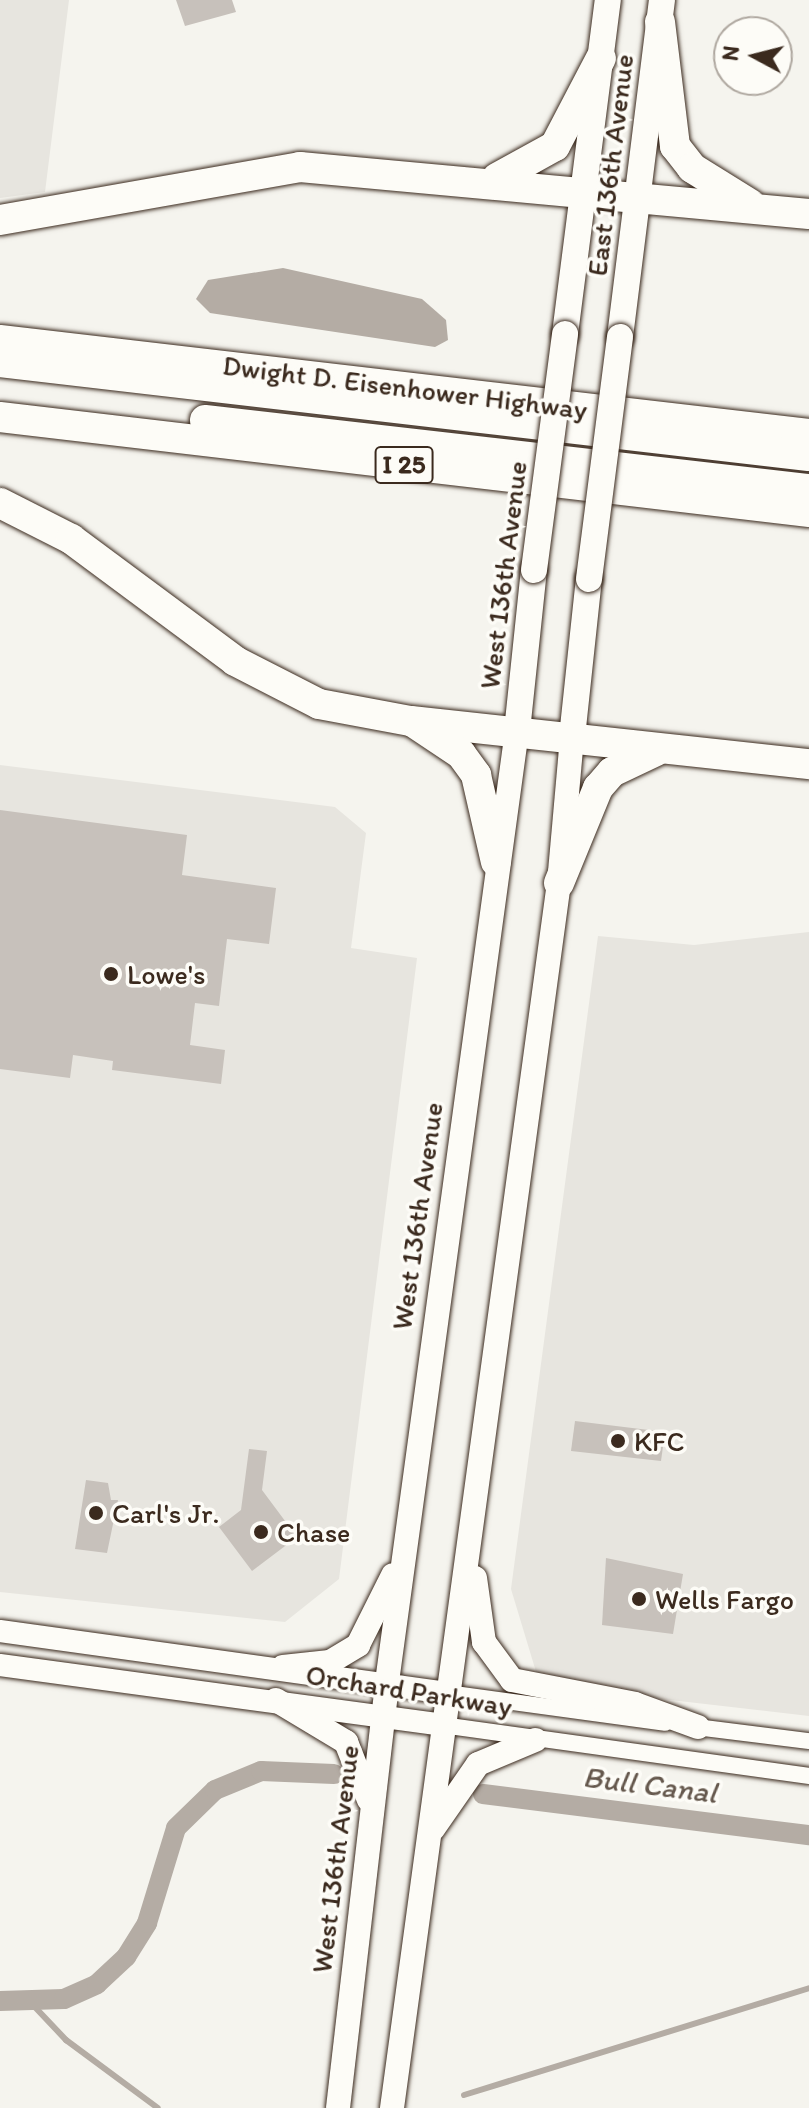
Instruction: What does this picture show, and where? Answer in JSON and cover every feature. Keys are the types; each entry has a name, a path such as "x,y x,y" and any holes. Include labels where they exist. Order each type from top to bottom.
{"highway":[{"path":"661,11 675,146 692,168 755,208"},
{"path":"490,180 555,146 601,58"},
{"path":"0,220 300,167 490,180 809,214"},
{"name":"Dwight D. Eisenhower Highway","path":"0,340 809,434"},
{"path":"0,362 809,456"},
{"path":"0,397 809,489"},
{"name":"I 25","path":"0,417 809,512"},
{"path":"0,503 71,539 235,661 292,694 411,721 572,737 658,751 809,764"},
{"path":"411,721 472,767 489,810 496,862"},
{"path":"559,883 598,788 612,772 658,751"}],"main road":[{"name":"East 136th Avenue","path":"565,334 608,0"},
{"name":"East 136th Avenue","path":"572,737 661,11"},
{"name":"West 136th Avenue","path":"338,2108 387,1682 496,862 517,731 534,570 565,334"},
{"path":"392,2108 442,1725 472,1542 559,883 572,737"},
{"path":"283,1667 330,1662 358,1645 407,1535"},
{"path":"472,1542 484,1642 512,1680 635,1704 698,1727"},
{"path":"276,1700 346,1742 367,1785 372,1818"},
{"path":"427,1842 478,1764 535,1740"}],"street":[{"name":"Orchard Parkway","path":"0,1631 283,1667 447,1693 809,1741"},
{"name":"Orchard Parkway","path":"0,1665 384,1713 535,1740 809,1776"}],"shaded area":[{"path":"0,0 69,0 45,192 0,198"},
{"path":"283,268 422,299 446,320 448,340 435,347 210,313 196,299 208,280"},
{"path":"0,765 335,807 366,833 351,948 417,958 339,1579 285,1622 0,1592"},
{"path":"809,932 809,1716 540,1685 511,1589 598,936 694,945"}],"building":[{"path":"176,0 232,0 236,12 185,26"},
{"name":"Lowe's","path":"0,810 187,835 182,875 276,888 269,944 227,939 219,1006 195,1003 190,1045 225,1050 221,1084 112,1070 113,1061 73,1055 70,1078 0,1069"},
{"name":"KFC","path":"575,1421 665,1432 661,1461 571,1451"},
{"path":"249,1449 267,1451 262,1490 297,1537 252,1571 219,1527 241,1510"},
{"name":"Carl's Jr.","path":"86,1480 108,1483 111,1500 118,1500 107,1553 75,1549"},
{"name":"Wells Fargo","path":"606,1558 683,1574 673,1634 602,1625"}],"waterway":[{"name":"Bull Canal","path":"0,2001 64,1999 97,1984 126,1957 147,1923 176,1828 215,1790 261,1771 334,1774"},
{"name":"Bull Canal","path":"483,1794 809,1835"},
{"path":"464,2095 809,1988"},
{"path":"32,2004 66,2040 158,2108"}],"place":[{"name":"Lowe's","path":"111,974"},
{"name":"KFC","path":"618,1441"},
{"name":"Carl's Jr.","path":"96,1513"},
{"name":"Chase","path":"261,1532"},
{"name":"Wells Fargo","path":"639,1599"}]}
